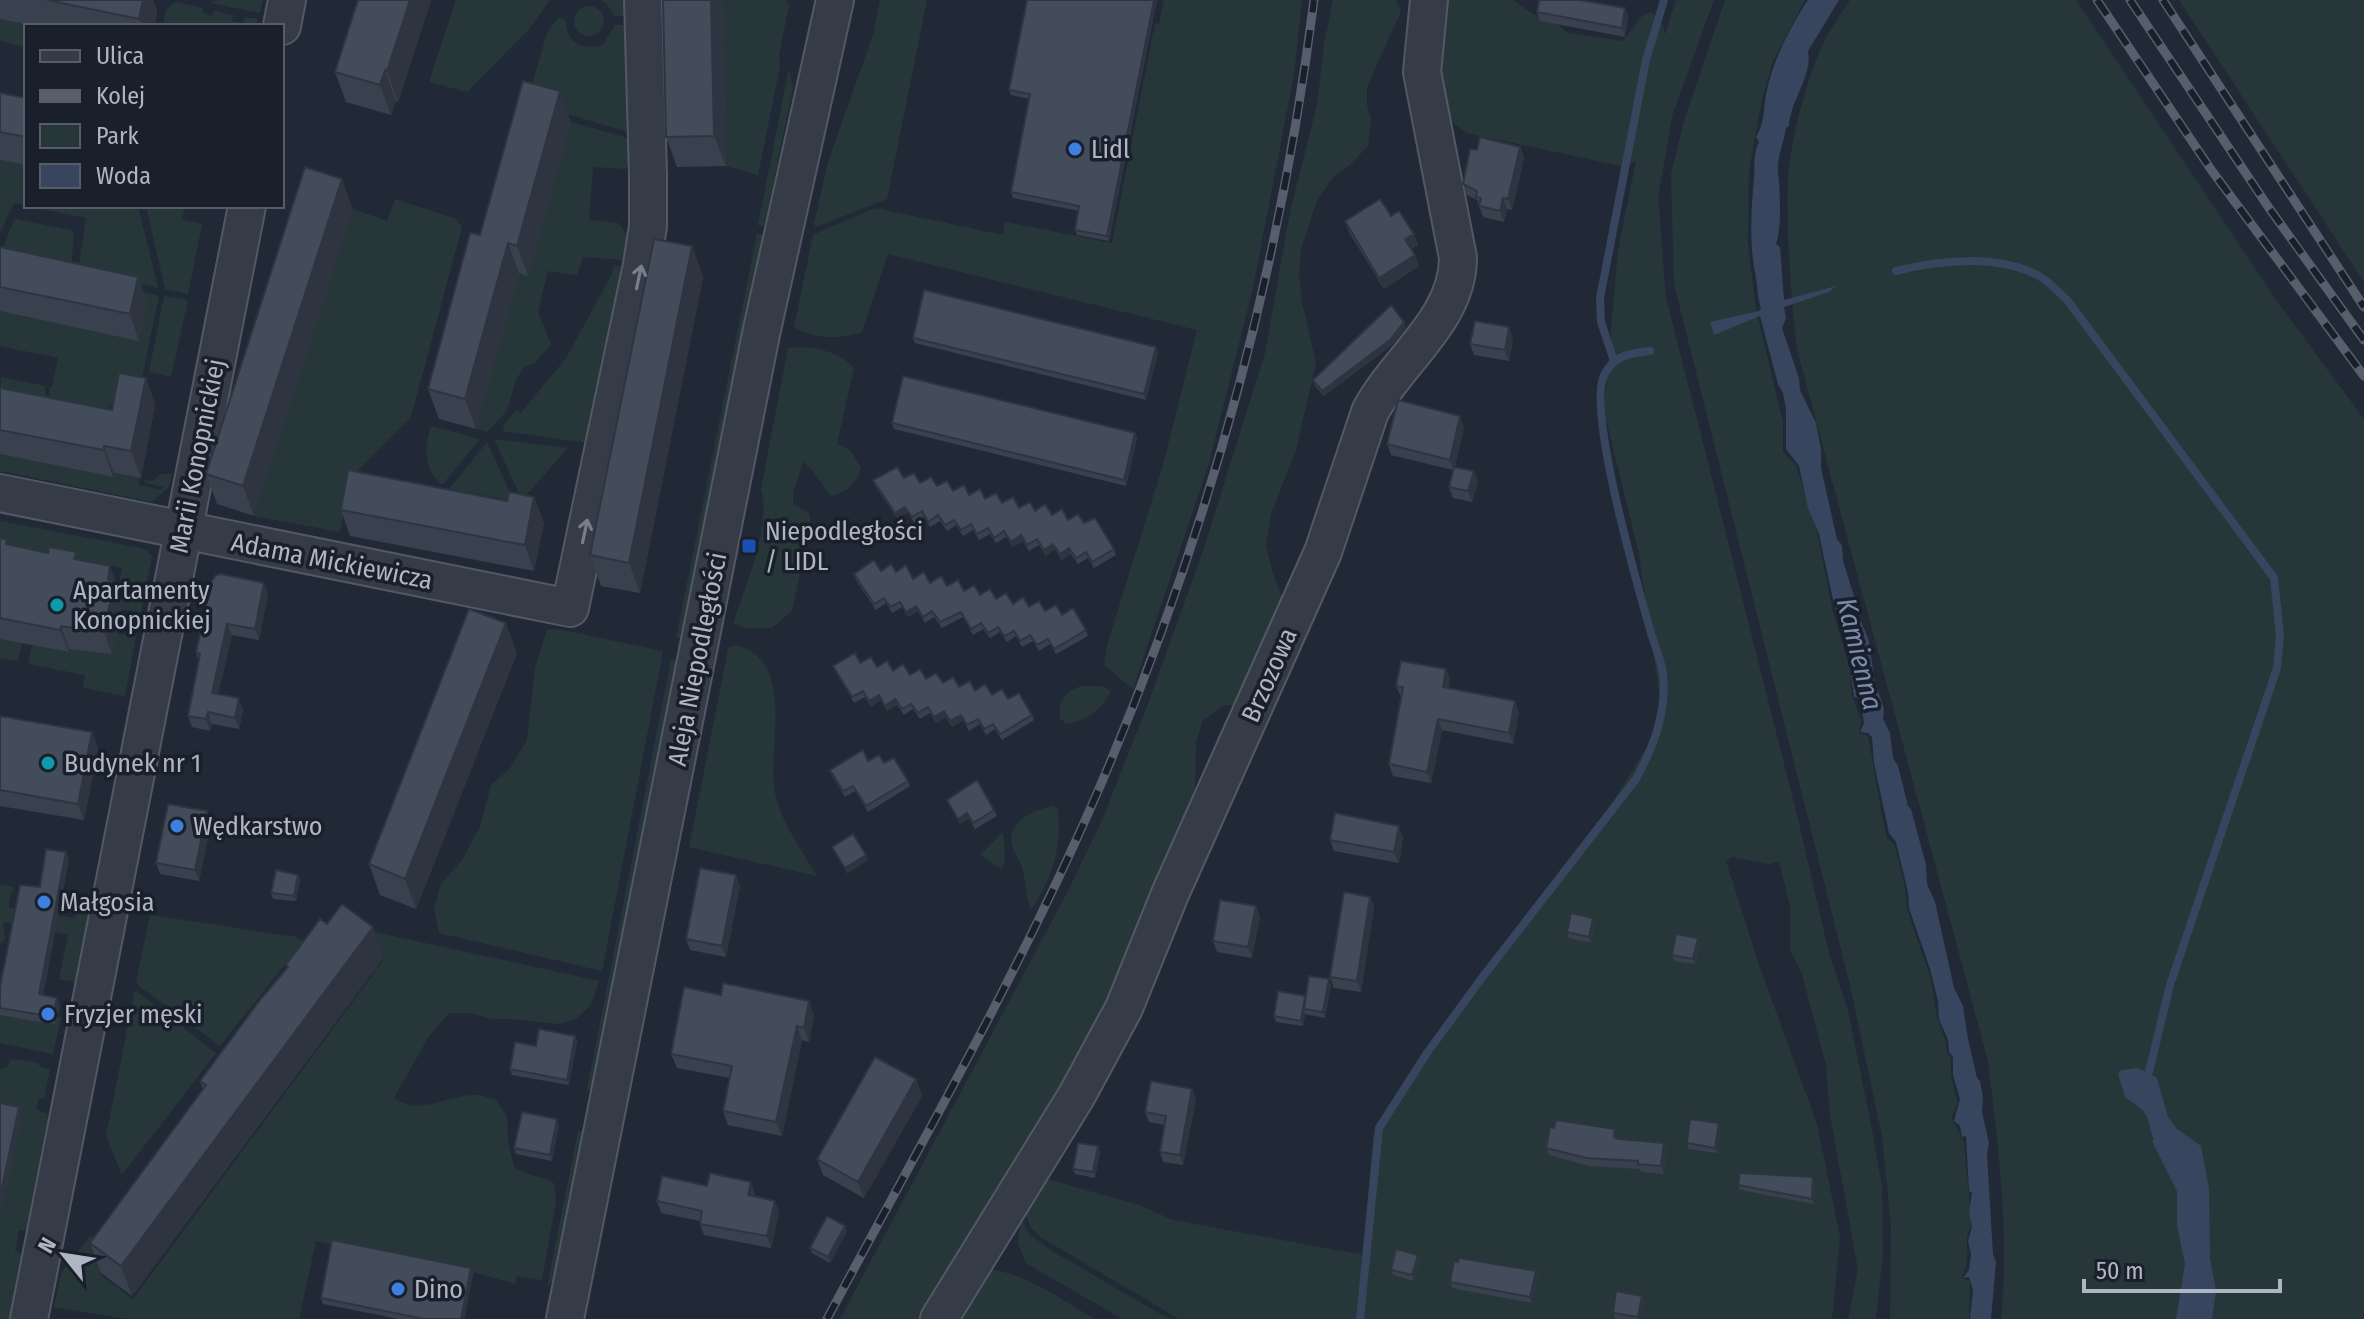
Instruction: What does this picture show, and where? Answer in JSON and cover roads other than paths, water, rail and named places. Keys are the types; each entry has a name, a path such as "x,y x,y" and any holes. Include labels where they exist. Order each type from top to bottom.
{"street":[{"path":"282,24 287,0"},
{"name":"Adama Mickiewicza","path":"0,493 570,608 648,226 643,0"},
{"name":"Aleja Niepodległości","path":"565,1319 761,334 835,0"},
{"name":"Brzozowa","path":"939,1319 1077,1095 1124,1008 1170,894 1323,552 1370,412 1380,391 1423,339 1451,296 1458,275 1458,258 1422,72 1429,0"},
{"name":"Marii Konopnickiej","path":"29,1319 247,208"}],"water":[{"name":"Kamienna","path":"1808,0 1839,0 1808,51 1807,69 1786,128 1778,166 1780,219 1776,244 1780,247 1784,300 1836,286 1829,292 1784,307 1786,318 1782,328 1800,390 1816,423 1821,468 1837,539 1842,546 1854,604 1869,641 1874,678 1884,709 1883,719 1890,733 1893,758 1911,809 1926,865 1927,884 1935,902 1954,988 1963,1006 1968,1039 1980,1081 1982,1112 1989,1143 1987,1154 1993,1255 1996,1262 1991,1319 1970,1319 1973,1290 1969,1277 1963,1278 1969,1270 1971,1254 1968,1241 1972,1227 1969,1212 1972,1193 1969,1191 1966,1136 1962,1137 1960,1126 1954,1121 1960,1099 1953,1075 1953,1057 1939,1019 1930,969 1909,908 1896,842 1889,833 1874,763 1872,737 1860,732 1864,724 1861,699 1854,697 1847,644 1834,604 1819,534 1808,508 1799,466 1786,449 1783,393 1760,316 1714,335 1710,322 1761,308 1754,266 1751,215 1759,142 1756,137 1777,58"},
{"path":"2138,1068 2157,1078 2168,1117 2177,1129 2201,1146 2209,1188 2210,1258 2216,1291 2212,1319 2176,1319 2185,1264 2177,1225 2177,1191 2152,1141 2154,1139 2146,1116 2142,1109 2125,1097 2118,1074 2121,1070"}],"waterway":[{"path":"1614,361 1601,322 1600,298 1646,60 1664,0"},
{"path":"1896,271 1950,262 1987,262 2023,269 2047,281 2068,301 2274,578 2280,636 2277,668 2170,985 2149,1072"},
{"path":"1360,1319 1379,1128 1427,1053 1481,979 1636,779 1658,728 1663,702 1663,674 1616,501 1602,424 1601,395 1604,375 1613,363 1630,354 1650,351"}],"railway":[{"path":"827,1319 1030,937 1091,807 1169,612 1232,411 1258,310 1299,104 1314,0"},
{"path":"2097,0 2212,171 2364,376"},
{"path":"2130,0 2269,208 2364,340"},
{"path":"2163,0 2364,307"}],"place":[{"name":"Lidl","path":"1075,149"},
{"name":"Niepodległości / LIDL","path":"749,546"},
{"name":"Apartamenty Konopnickiej","path":"57,605"},
{"name":"Budynek nr 1","path":"48,763"},
{"name":"Wędkarstwo","path":"177,826"},
{"name":"Małgosia","path":"44,902"},
{"name":"Fryzjer męski","path":"48,1014"},
{"name":"Dino","path":"398,1289"}]}
